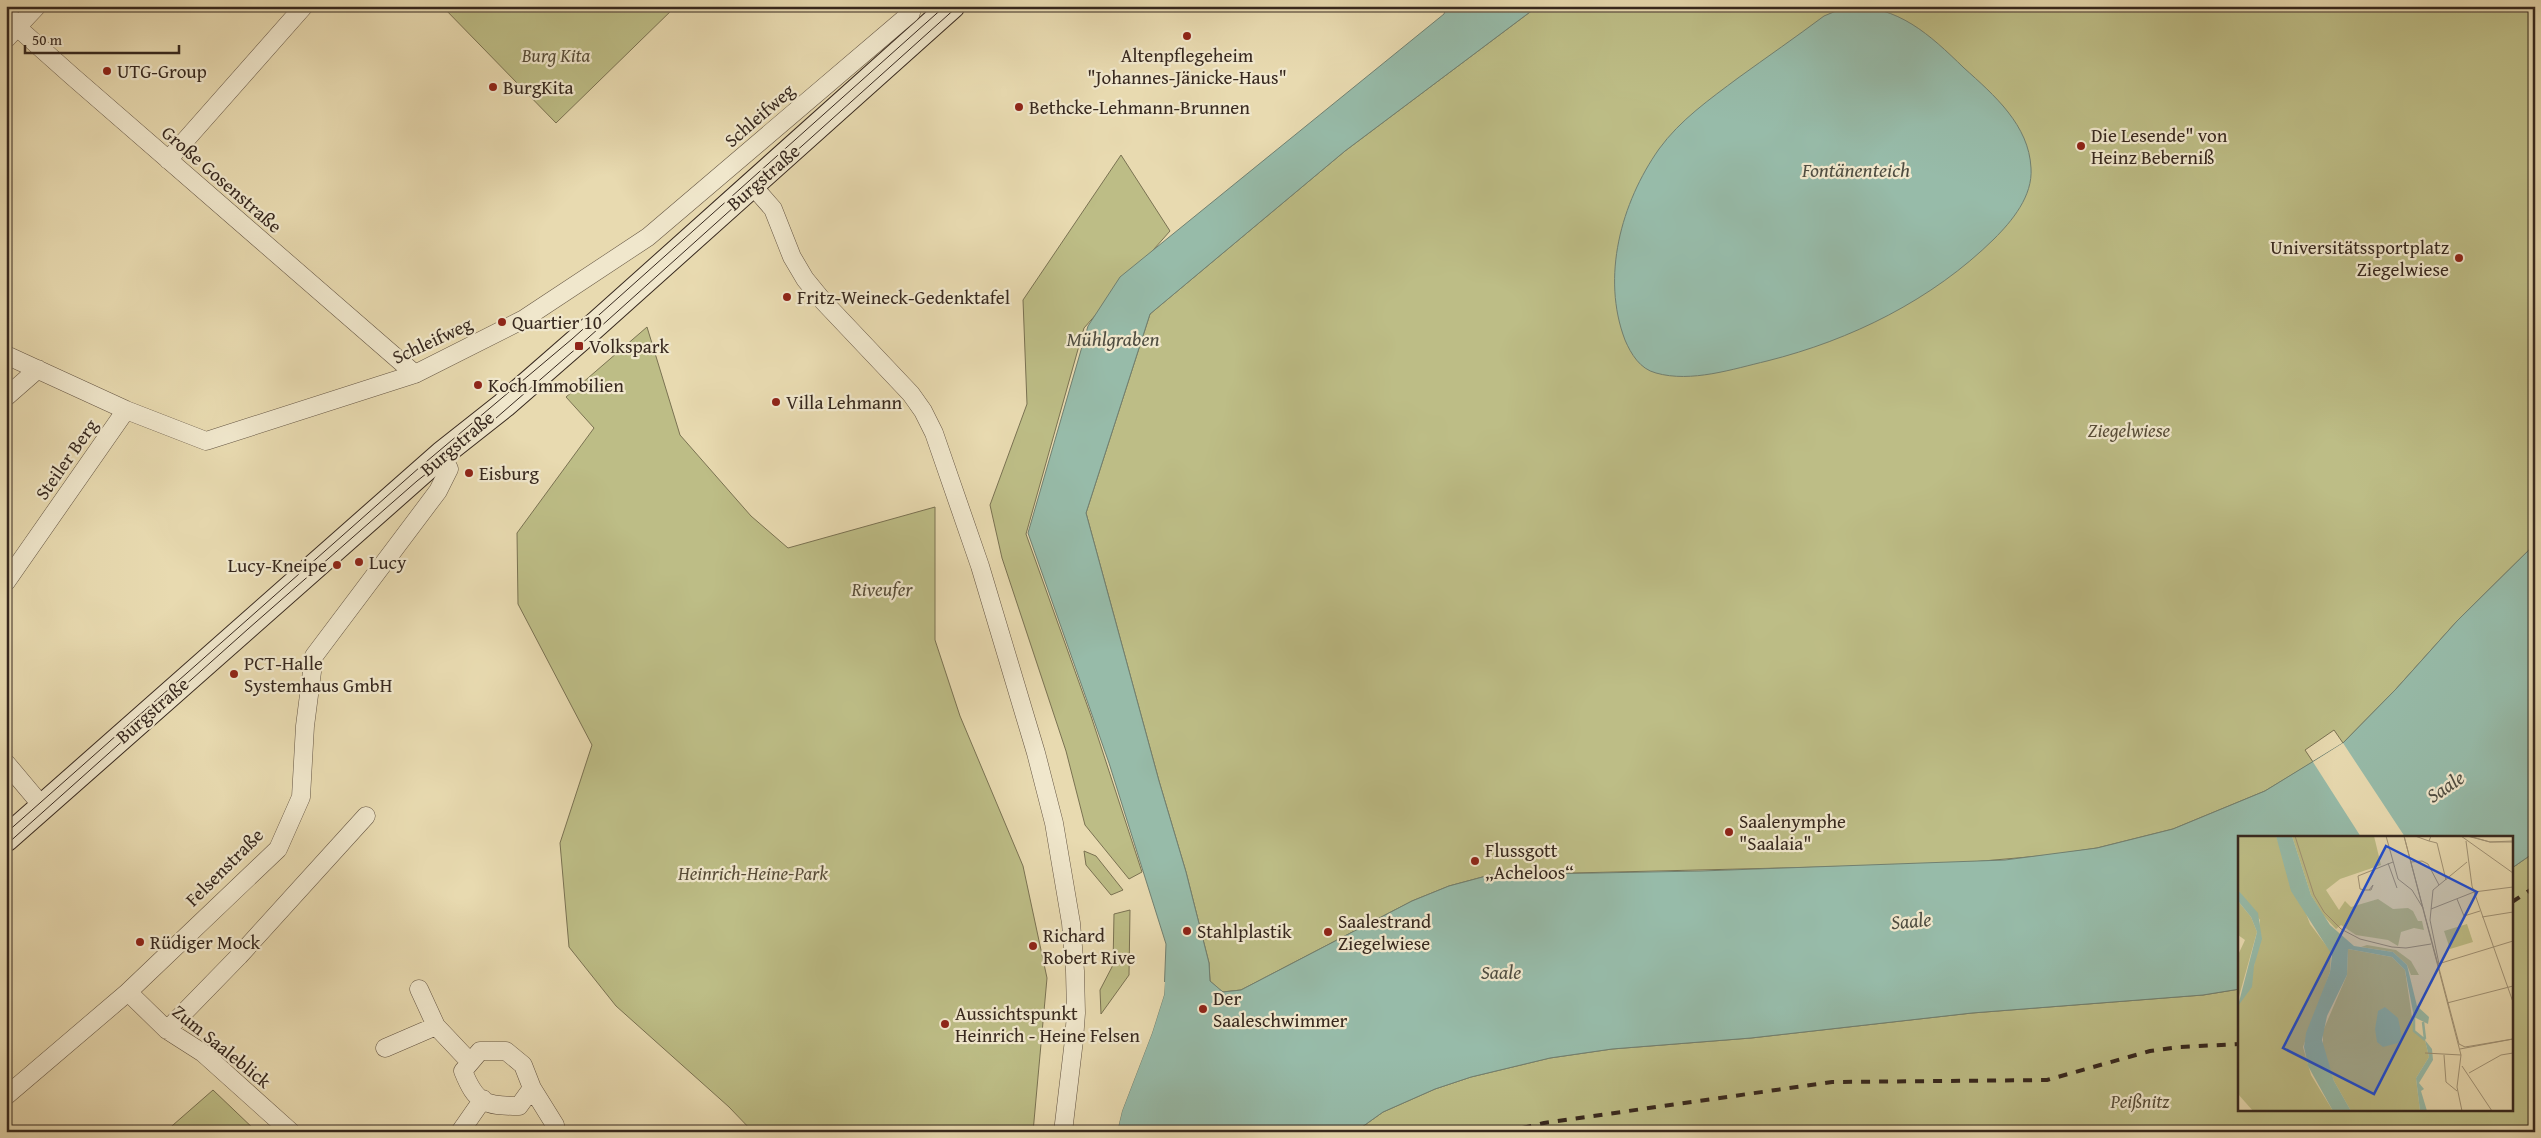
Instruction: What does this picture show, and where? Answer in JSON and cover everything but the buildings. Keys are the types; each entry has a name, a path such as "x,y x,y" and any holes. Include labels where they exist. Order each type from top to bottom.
{"street":[{"path":"12,33 37,6"},
{"path":"168,160 304,6"},
{"name":"Burgstraße","path":"6,839 442,454 511,398 753,186 928,31 952,6"},
{"path":"908,10 928,31"},
{"name":"Schleifweg","path":"6,355 126,410 206,441 415,374 524,319 648,237 908,10"},
{"name":"Große Gosenstraße","path":"6,11 12,33 168,160 415,374"},
{"path":"753,186 774,209 792,257 806,279 823,301 911,394 923,411 934,433 980,566 1038,762 1054,823 1071,923 1076,1013 1063,1132"},
{"path":"6,397 38,369"},
{"name":"Steiler Berg","path":"6,582 126,410"},
{"name":"Felsenstraße","path":"6,1096 128,992 278,849 301,797 306,726 314,656 438,491 449,470 442,454"},
{"path":"6,763 43,807"},
{"path":"167,1030 239,956 366,816"},
{"path":"419,989 436,1026 470,1062"},
{"name":"Zum Saaleblick","path":"128,992 167,1030 203,1053 291,1132"},
{"path":"385,1048 436,1026"},
{"path":"532,1088 519,1106 494,1106 472,1093 463,1070 480,1051 506,1051 523,1065 532,1088 555,1125 556,1132"},
{"path":"460,1132 483,1099"}],"green space":[{"name":"Burg Kita","path":"442,6 676,6 556,123"},
{"name":"Ziegelwiese","path":"1538,6 2535,6 2535,544 2457,621 2396,689 2343,743 2334,730 2305,750 2313,762 2265,791 2173,829 2097,848 2051,855 1949,864 1490,875 1449,886 1412,901 1241,990 1222,992 1210,981 1209,963 1186,872 1159,781 1086,513 1150,314 1345,151"},
{"path":"1121,155 1170,231 1084,328 1026,534 1091,716 1142,872 1129,879 1085,825 1066,751 1002,558 990,505 1027,404 1023,300"},
{"name":"Heinrich-Heine-Park","path":"647,327 680,435 751,516 788,548 935,507 935,640 960,716 1023,866 1047,978 1033,1132 753,1132 729,1107 616,1006 569,947 560,843 592,745 518,604 517,533 594,428 566,397"},
{"path":"1084,851 1096,856 1123,890 1111,895 1086,865"},
{"name":"Peißnitz","path":"2535,852 2535,1132 1355,1132 1383,1112 1435,1089 1471,1077 1550,1058 1612,1049 1751,1038 1972,1013 2203,995 2238,989 2238,1110 2514,1110 2514,867"},
{"path":"1130,910 1129,975 1101,1014 1100,990 1113,965 1114,914"},
{"path":"213,1090 257,1132 165,1132"}],"water":[{"name":"Saale","path":"1447,6 1538,6 1345,151 1150,314 1086,513 1159,781 1186,872 1209,963 1210,981 1223,992 1241,990 1412,901 1449,886 1490,875 1701,871 2005,860 2097,848 2173,829 2265,791 2343,743 2396,689 2457,621 2535,544 2535,852 2514,867 2514,836 2238,836 2238,989 2203,995 1972,1013 1751,1038 1612,1049 1550,1058 1471,1077 1435,1089 1383,1112 1355,1132 1117,1132 1122,1111 1152,1033 1164,995 1166,944 1109,763 1028,533 1088,326 1120,277 1444,14"},
{"name":"Fontänenteich","path":"1848,6 1866,7 1883,11 1912,24 1938,44 1998,100 2017,125 2029,152 2031,178 2025,198 2008,224 1970,261 1917,299 1859,329 1829,342 1798,352 1712,374 1669,376 1650,371 1637,360 1625,340 1618,316 1615,291 1615,266 1625,217 1634,193 1646,170 1667,138 1706,102 1824,16"}],"pier":[{"path":"2343,743 2404,836 2360,836 2313,762"},
{"path":"1162,982 1165,982 1164,995 1152,1033 1122,1111 1117,1132 1115,1132 1120,1110 1150,1033"}],"tram line":[{"path":"6,833 420,467 572,339 945,6"},
{"path":"6,845 417,481 488,425 579,346 958,6"}],"railway":[{"path":"2514,901 2535,887"},
{"path":"1505,1132 1544,1123 1832,1082 2047,1080 2150,1051 2180,1047 2238,1044"}],"place":[{"name":"Altenpflegeheim \"Johannes-Jänicke-Haus\"","path":"1187,36"},
{"name":"UTG-Group","path":"107,71"},
{"name":"BurgKita","path":"493,87"},
{"name":"Bethcke-Lehmann-Brunnen","path":"1019,107"},
{"name":"Die Lesende\" von Heinz Beberniß","path":"2081,146"},
{"name":"Universitätssportplatz Ziegelwiese","path":"2459,258"},
{"name":"Fritz-Weineck-Gedenktafel","path":"787,297"},
{"name":"Quartier 10","path":"502,322"},
{"name":"Volkspark","path":"579,346"},
{"name":"Koch Immobilien","path":"478,385"},
{"name":"Villa Lehmann","path":"776,402"},
{"name":"Eisburg","path":"469,473"},
{"name":"Lucy","path":"359,562"},
{"name":"Lucy-Kneipe","path":"337,565"},
{"name":"PCT-Halle Systemhaus GmbH","path":"234,674"},
{"name":"Saalenymphe \"Saalaia\"","path":"1729,832"},
{"name":"Flussgott „Acheloos“","path":"1475,861"},
{"name":"Stahlplastik","path":"1187,931"},
{"name":"Saalestrand Ziegelwiese","path":"1328,932"},
{"name":"Rüdiger Mock","path":"140,942"},
{"name":"Richard Robert Rive","path":"1033,946"},
{"name":"Der Saaleschwimmer","path":"1203,1009"},
{"name":"Aussichtspunkt Heinrich - Heine Felsen","path":"945,1024"}],"water label":[{"name":"Mühlgraben","path":"1113,338"}],"park label":[{"name":"Riveufer","path":"882,589"}]}
